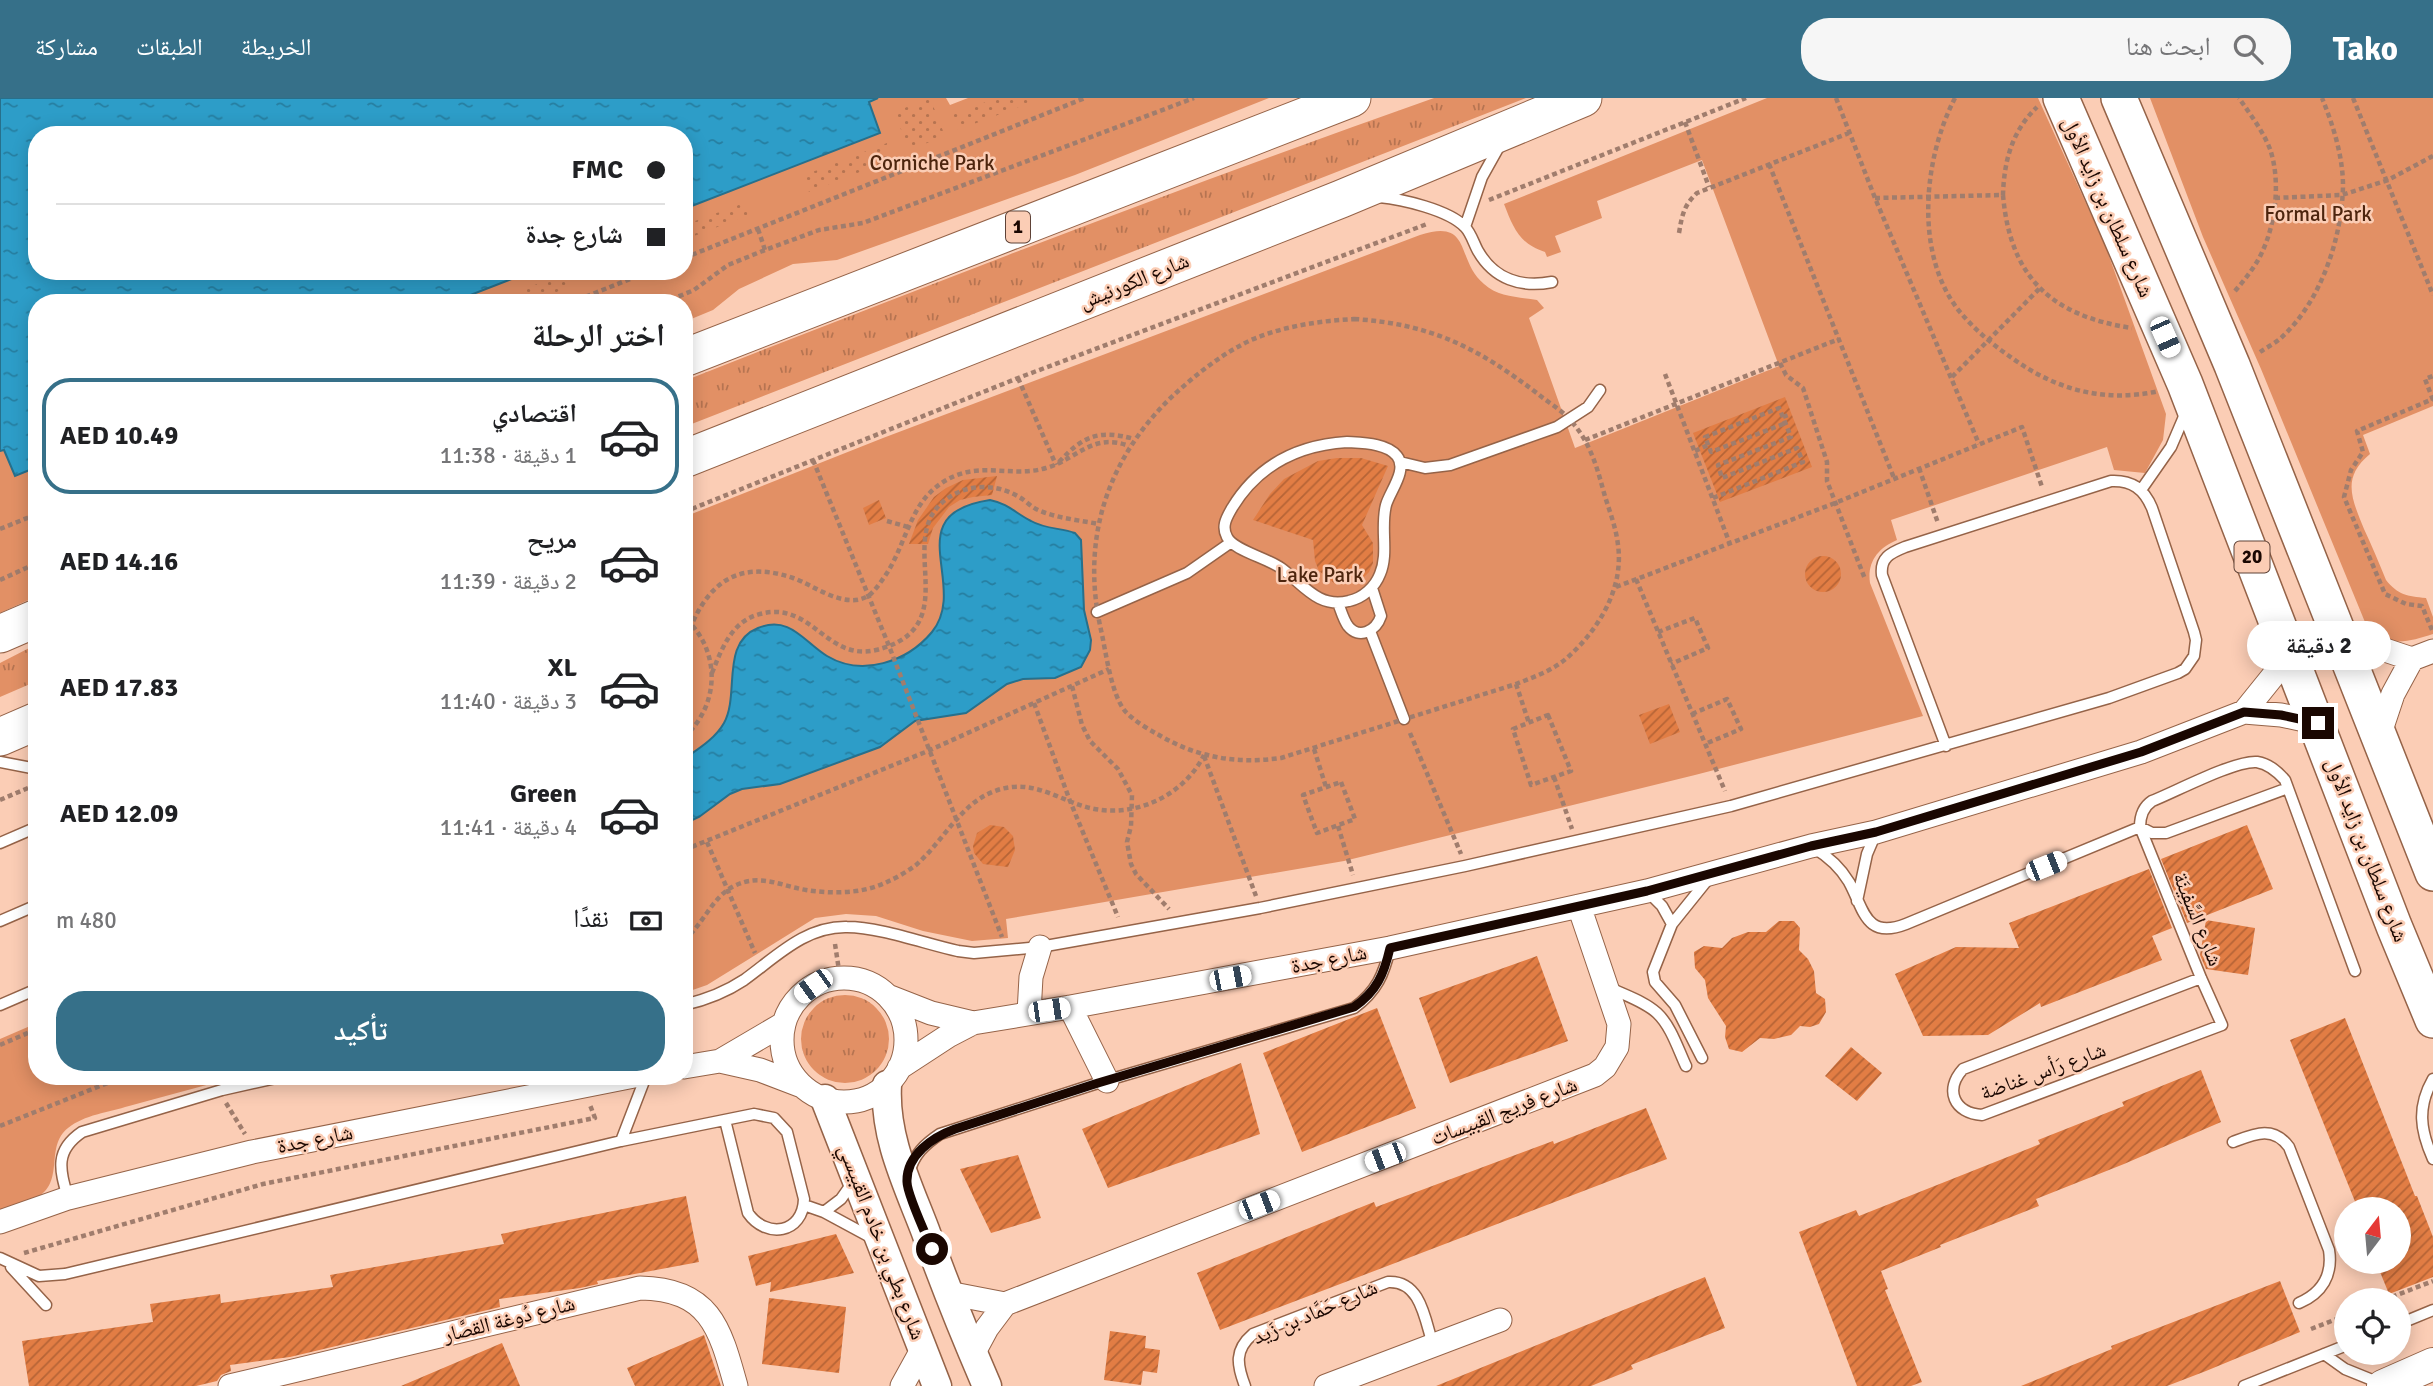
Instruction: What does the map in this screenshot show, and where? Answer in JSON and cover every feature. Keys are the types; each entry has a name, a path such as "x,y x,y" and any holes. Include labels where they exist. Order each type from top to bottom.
{"highway":[{"name":"1","path":"693,354 1352,98"},
{"name":"شارع الكورنيش","path":"693,455 1341,199 1583,98"},
{"path":"0,634 28,622"},
{"path":"0,737 28,724"}],"main road":[{"name":"20","path":"2119,98 2232,365 2433,871"},
{"name":"شارع سلطان بن زايد الأول","path":"2051,100 2188,392 2318,723 2394,926 2433,1020"},
{"path":"2384,1386 2433,1364"}],"street":[{"path":"2335,628 2361,642 2412,659 2433,651"},
{"name":"شارع جدة","path":"2244,712 2273,676 2287,646"},
{"path":"2379,736 2393,694 2412,659"},
{"name":"شارع جدة","path":"893,1077 939,1041 974,1023 1390,948 1647,891 1811,846 1876,832 2141,752 2244,712 2281,715 2318,723"},
{"name":"شارع فريج القبيسات","path":"1006,1304 1595,1075 1612,1058 1619,1036 1619,1024 1579,906"},
{"path":"1029,1013 1031,977 1040,947"},
{"path":"720,1061 760,1070 813,1093 841,1102 858,1101 873,1095 893,1077 905,1051 906,1032 900,1013 890,997 876,987 861,980 840,977 813,986 799,995 789,1008 781,1040 784,1057 791,1073 813,1093"},
{"name":"شارع جدة","path":"890,997 931,1013 974,1023"},
{"path":"1070,1007 1107,1081"},
{"path":"693,1066 720,1061 783,1024"},
{"name":"شارع بطي بن خادم القبيسي","path":"893,1077 886,1105 888,1127 948,1293 987,1386"},
{"name":"شارع جدة","path":"0,1222 68,1198 252,1152 589,1085"},
{"name":"شارع بطي بن خادم القبيسي","path":"813,1093 855,1175 937,1386"},
{"name":"شارع دُوغة القصَّار","path":"230,1386 640,1288 660,1288 679,1294 696,1304 710,1318 721,1334 736,1386"},
{"path":"948,1293 1006,1304 987,1328 973,1354"},
{"path":"1326,1386 1500,1320"},
{"path":"902,1386 923,1348"}],"lane":[{"path":"1465,227 1482,177 1514,125"},
{"path":"1341,199 1369,196 1422,205 1465,227 1488,266 1499,275 1513,282 1528,284 1552,282"},
{"path":"1401,462 1400,473 1384,514 1381,572 1372,588 1356,599 1338,603 1319,599 1277,565 1230,542 1224,531 1224,524 1239,497 1264,471 1294,452 1329,443 1365,443 1383,447 1394,453 1401,462 1425,468 1450,466 1557,427 1588,407 1600,390"},
{"path":"2141,490 2171,447 2188,392"},
{"path":"693,1002 730,988 807,935 821,930 865,928 966,953 1040,947 1260,908 1465,866 1731,806 1947,746 2109,698 2178,673 2191,663 2196,648 2194,632 2152,508 2141,490 2122,481 2111,481 1888,555 1881,567 1896,617 1947,746"},
{"path":"1097,612 1187,573 1230,542"},
{"path":"1338,603 1353,630 1364,633 1370,631 1381,617 1372,588"},
{"path":"1370,631 1404,719"},
{"path":"0,762 28,767"},
{"path":"2140,827 2147,805 2245,763 2254,762 2272,767 2285,780 2355,971"},
{"path":"1811,846 1827,856 1840,869 1861,912 1873,924 1880,928 1897,927 2140,827 2152,833 2166,833 2288,788"},
{"name":"شارع السَّفِينَة","path":"2140,827 2222,1025"},
{"path":"0,843 28,831"},
{"path":"1857,901 1867,855 1876,832"},
{"path":"1702,1058 1675,1005 1653,977 1654,967 1672,924 1714,873"},
{"path":"1647,891 1662,906 1672,924"},
{"path":"0,921 28,909"},
{"path":"907,1183 917,1154 940,1134 1354,1007 1368,998 1378,985 1390,948"},
{"name":"شارع رَأس غناضة","path":"2201,978 1963,1069 1955,1077 1952,1088 1954,1099 1970,1114 1982,1115 2222,1025"},
{"path":"1606,986 1658,1013 1686,1066"},
{"path":"0,1005 28,993"},
{"path":"2433,1079 2423,1100 2421,1113 2424,1138 2433,1159"},
{"path":"68,1198 61,1164 68,1145 82,1132 244,1085"},
{"path":"621,1141 643,1085"},
{"path":"6,1258 39,1276 65,1274 621,1141 754,1114 774,1118 782,1124 790,1142 804,1205 798,1219 782,1229 772,1230 753,1222 745,1203 725,1120"},
{"path":"2233,1142 2265,1132 2279,1136 2289,1147 2331,1261 2321,1289 2299,1303"},
{"path":"824,1212 847,1193 855,1175"},
{"path":"804,1205 824,1212 883,1244"},
{"path":"6,1258 46,1305"},
{"name":"شارع حَمَّاد بن زَيد","path":"1245,1386 1238,1367 1238,1358 1240,1348 1253,1334 1388,1282 1404,1283 1416,1295 1433,1345"},
{"path":"2411,1319 2433,1310"},
{"path":"2245,1386 2334,1350"},
{"path":"2324,1354 2345,1369 2384,1386"}],"path":[{"path":"693,254 1085,98"},
{"path":"684,294 728,265 765,250 820,230 863,223 1195,98"},
{"path":"1488,200 1746,98"},
{"path":"1836,98 1875,198 1979,444"},
{"path":"1955,98 1933,160 1927,195 1932,252 1941,279 1959,311 1987,340 2035,375 2083,393 2137,396 2188,392"},
{"path":"2235,291 2256,263 2269,231 2275,198 2274,164 2269,146 2239,98"},
{"path":"2260,352 2282,338 2304,312 2319,285 2336,232 2342,195 2341,167 2334,132 2322,98"},
{"path":"2353,98 2433,295"},
{"path":"2051,100 2025,118 2012,144 2004,173 2006,225 2014,250 2040,288 2077,315 2104,324 2143,329"},
{"path":"1685,122 1709,187"},
{"path":"1679,233 1682,213 1687,202 1697,193 1849,133"},
{"path":"2275,198 2342,195 2388,180 2433,156"},
{"path":"1769,164 1894,478"},
{"path":"1875,198 2003,195"},
{"path":"693,508 1018,378 1437,220"},
{"path":"758,229 765,250"},
{"path":"592,294 628,280"},
{"path":"1952,377 2040,288"},
{"path":"1354,319 1384,321 1420,329 1467,346 1505,369 1570,419 1594,456 1618,546 1616,587 1606,609 1588,634 1567,658 1543,673 1314,749 1258,761 1231,761 1204,755 1175,744 1130,716 1119,700 1109,669 1097,612 1094,578 1098,524 1110,488 1134,439 1168,400 1209,364 1229,351 1253,340 1303,324 1354,319"},
{"path":"1585,440 1839,339"},
{"path":"1780,363 1786,375 1803,388 1827,462 1827,481 1835,503"},
{"path":"1665,374 1730,544"},
{"path":"2433,376 2425,379 2433,400 2357,431 2363,452 2351,470 2344,497 2385,594 2406,604 2422,606 2433,632"},
{"path":"1018,378 1056,465"},
{"path":"1713,498 1802,462 1797,449 1722,478 1718,466 1791,437 1786,423 1779,408 1705,437 1711,452 1786,423"},
{"path":"1783,417 1791,414"},
{"path":"1616,587 1835,503 2022,426 2047,502"},
{"path":"1056,465 1082,439 1115,433 1134,439"},
{"path":"693,620 712,592 729,579 748,572 770,572 794,578 840,598 860,598 868,595 887,573 925,497 955,476 982,470 1020,473 1056,465 1090,445 1101,442 1113,441 1129,446"},
{"path":"1695,451 1708,445"},
{"path":"813,460 889,646 1004,944"},
{"path":"1919,468 1942,535"},
{"path":"693,728 706,707 712,673 727,639 736,627 750,616 770,611 791,613 802,618 836,646 854,652 889,646 910,631 921,617 927,600 923,545 925,534 931,516 949,497 967,489 995,487 1036,508 1098,524"},
{"path":"0,529 28,518"},
{"path":"887,521 908,527"},
{"path":"0,580 28,567"},
{"path":"1636,579 1731,806"},
{"path":"1658,632 1695,618 1708,648 1671,664"},
{"path":"693,627 707,646 712,673"},
{"path":"693,847 928,751 1109,669"},
{"path":"1516,684 1529,723"},
{"path":"1072,686 1082,725 1090,741 1118,769 1132,795 1133,809 1126,842 1131,864 1145,885 1181,921"},
{"path":"1692,713 1727,699 1741,729 1705,744"},
{"path":"1034,703 1070,801 1124,932"},
{"path":"1548,715 1571,771 1531,785 1513,729 1529,723 1548,715"},
{"path":"1404,719 1465,866"},
{"path":"1314,749 1326,787"},
{"path":"693,931 727,890 744,882 764,880 803,890 827,892 859,890 880,885 916,865 939,841 954,819 979,799 1012,787 1038,789 1102,810 1133,809 1164,797 1187,781 1197,770 1204,755"},
{"path":"1204,755 1260,908"},
{"path":"1554,777 1577,841"},
{"path":"1341,782 1355,819 1317,833 1303,795 1326,787 1341,782"},
{"path":"0,800 28,788"},
{"path":"1338,826 1357,888"},
{"path":"707,842 760,966"},
{"path":"835,940 840,977"},
{"path":"0,1045 28,1033"},
{"path":"0,1126 102,1085"},
{"path":"225,1102 247,1138"},
{"path":"6,1258 263,1184 595,1118"},
{"path":"2411,1290 2433,1281"},
{"path":"2311,1329 2334,1320"}],"green space":[{"name":"Corniche Park","path":"878,98 946,98 950,105 968,98 1269,98 1075,175 837,260 793,264 739,289 713,310 693,318 693,294 473,294 509,280 693,280 693,206 880,133 869,101"},
{"path":"930,98 945,136 909,150 894,112"},
{"path":"996,98 1042,98 958,130 952,115"},
{"path":"1434,98 1526,98 693,423 693,377 1246,166"},
{"name":"Lake Park","path":"1767,98 2038,98 2105,245 2166,414 2163,440 2145,473 2114,470 2107,447 1891,520 1897,540 1884,547 1875,557 1870,569 1870,583 1923,716 1344,861 1006,919 1008,938 972,941 923,931 876,916 846,914 815,918 707,985 693,990 693,513 883,438 1420,235 1437,231 1448,232 1456,237 1469,264 1484,284 1509,296 1537,300 1544,308 1529,318 1575,448 1779,366 1702,160 1597,201 1602,218 1555,236 1561,252 1547,257 1545,252 1536,249 1518,234 1504,204"},
{"name":"Formal Park","path":"2150,98 2433,98 2433,406 2363,435 2370,454 2355,472 2352,489 2360,518 2386,580 2403,594 2426,598 2433,617 2433,634 2407,641 2391,641 2367,627 2261,369 2203,237"},
{"path":"887,143 893,159 809,192 802,176"},
{"path":"744,203 748,215 693,236 693,222"},
{"path":"547,280 566,280 569,287 552,294 512,294"},
{"path":"4,449 15,476 28,471 28,600 0,613 0,451"},
{"path":"28,649 28,685 0,697 0,663"},
{"path":"845,995 862,999 876,1008 885,1022 889,1039 885,1056 876,1070 862,1079 845,1083 828,1079 814,1070 805,1056 801,1039 805,1022 814,1008 828,999"},
{"path":"28,1027 28,1085 206,1085 97,1114 74,1124 61,1136 57,1145 53,1174 45,1191 36,1198 0,1211 0,1039"}],"water":[{"path":"0,98 878,98 869,102 880,133 693,206 693,126 28,126 28,280 509,280 473,294 28,294 28,471 15,476 4,450 0,451"},
{"path":"990,500 1007,506 1036,524 1075,533 1081,540 1084,610 1091,640 1090,650 1081,667 1055,678 1023,679 1007,684 966,713 915,721 880,747 780,784 742,789 730,794 693,820 693,752 711,739 724,723 731,698 735,657 746,635 769,625 788,627 827,656 855,665 883,663 910,651 932,632 942,613 944,594 940,536 947,520 962,508"}],"building":[{"path":"1785,397 1812,467 1720,502 1693,433"},
{"path":"1361,458 1388,466 1362,525 1373,543 1373,563 1362,579 1344,584 1334,583 1319,571 1313,540 1253,520 1270,494 1284,479 1318,461"},
{"path":"997,476 992,495 960,500 949,507 933,528 928,544 909,544 918,520 934,497 963,480"},
{"path":"879,500 886,518 869,525 863,508"},
{"path":"1823,556 1836,561 1841,574 1836,587 1823,592 1810,587 1805,574 1810,561"},
{"path":"1669,704 1680,732 1650,744 1639,715"},
{"path":"990,825 1004,827 1013,836 1015,850 1008,867 983,864 974,853 977,833"},
{"path":"2247,825 2273,889 2187,923 2161,859"},
{"path":"2149,869 2172,928 2152,936 2162,960 2041,1007 2040,1003 1988,1035 1923,1036 1895,974 1956,947 2019,948 2009,923"},
{"path":"2206,920 2255,928 2248,975 2206,969 2200,955"},
{"path":"1779,921 1794,921 1800,928 1799,950 1814,971 1816,993 1825,999 1826,1012 1819,1024 1800,1026 1791,1035 1774,1039 1760,1038 1742,1052 1729,1049 1725,1037 1726,1026 1708,998 1705,980 1695,968 1694,952 1704,946 1722,948 1732,938 1748,932 1766,932"},
{"path":"1537,956 1568,1041 1450,1083 1419,998"},
{"path":"1377,1008 1416,1108 1302,1152 1263,1053"},
{"path":"2345,1018 2433,1237 2433,1277 2405,1288 2387,1288 2381,1274 2412,1274 2412,1197 2353,1197 2290,1040"},
{"path":"1851,1047 1882,1073 1857,1101 1825,1076"},
{"path":"1241,1063 1260,1134 1108,1188 1082,1129"},
{"path":"2201,1070 2221,1122 2036,1199 2039,1206 1881,1271 1888,1289 1885,1290 1922,1382 1911,1386 1857,1386 1799,1232 1856,1210 1859,1216 2040,1144 2038,1140 2124,1106 2122,1102"},
{"path":"1646,1108 1667,1159 1220,1330 1197,1273 1374,1202 1376,1207 1553,1141 1554,1144"},
{"path":"1018,1155 1041,1218 991,1233 960,1169"},
{"path":"686,1196 699,1262 597,1281 598,1284 580,1288 499,1299 500,1307 290,1357 230,1365 231,1371 221,1375 217,1381 196,1386 29,1386 22,1341 153,1322 150,1304 220,1294 221,1303 333,1287 330,1275 504,1244 501,1234"},
{"path":"836,1234 854,1273 770,1292 771,1282 756,1286 748,1256"},
{"path":"1705,1277 1725,1328 1631,1365 1633,1369 1591,1386 1436,1386"},
{"path":"2280,1281 2300,1332 2206,1371 2167,1386 2021,1386 2112,1349 2111,1346"},
{"path":"769,1298 846,1307 839,1373 762,1364"},
{"path":"1110,1331 1146,1336 1145,1348 1160,1350 1157,1373 1143,1371 1141,1385 1104,1380"},
{"path":"704,1335 721,1386 635,1386 627,1368"},
{"path":"502,1343 520,1386 401,1386"}],"route":[{"path":"932,1249 907,1183 917,1154 940,1134 1098,1083 1354,1007 1368,998 1378,985 1390,948 1647,891 1811,846 1876,832 2141,752 2244,712 2281,715 2318,723"}]}
